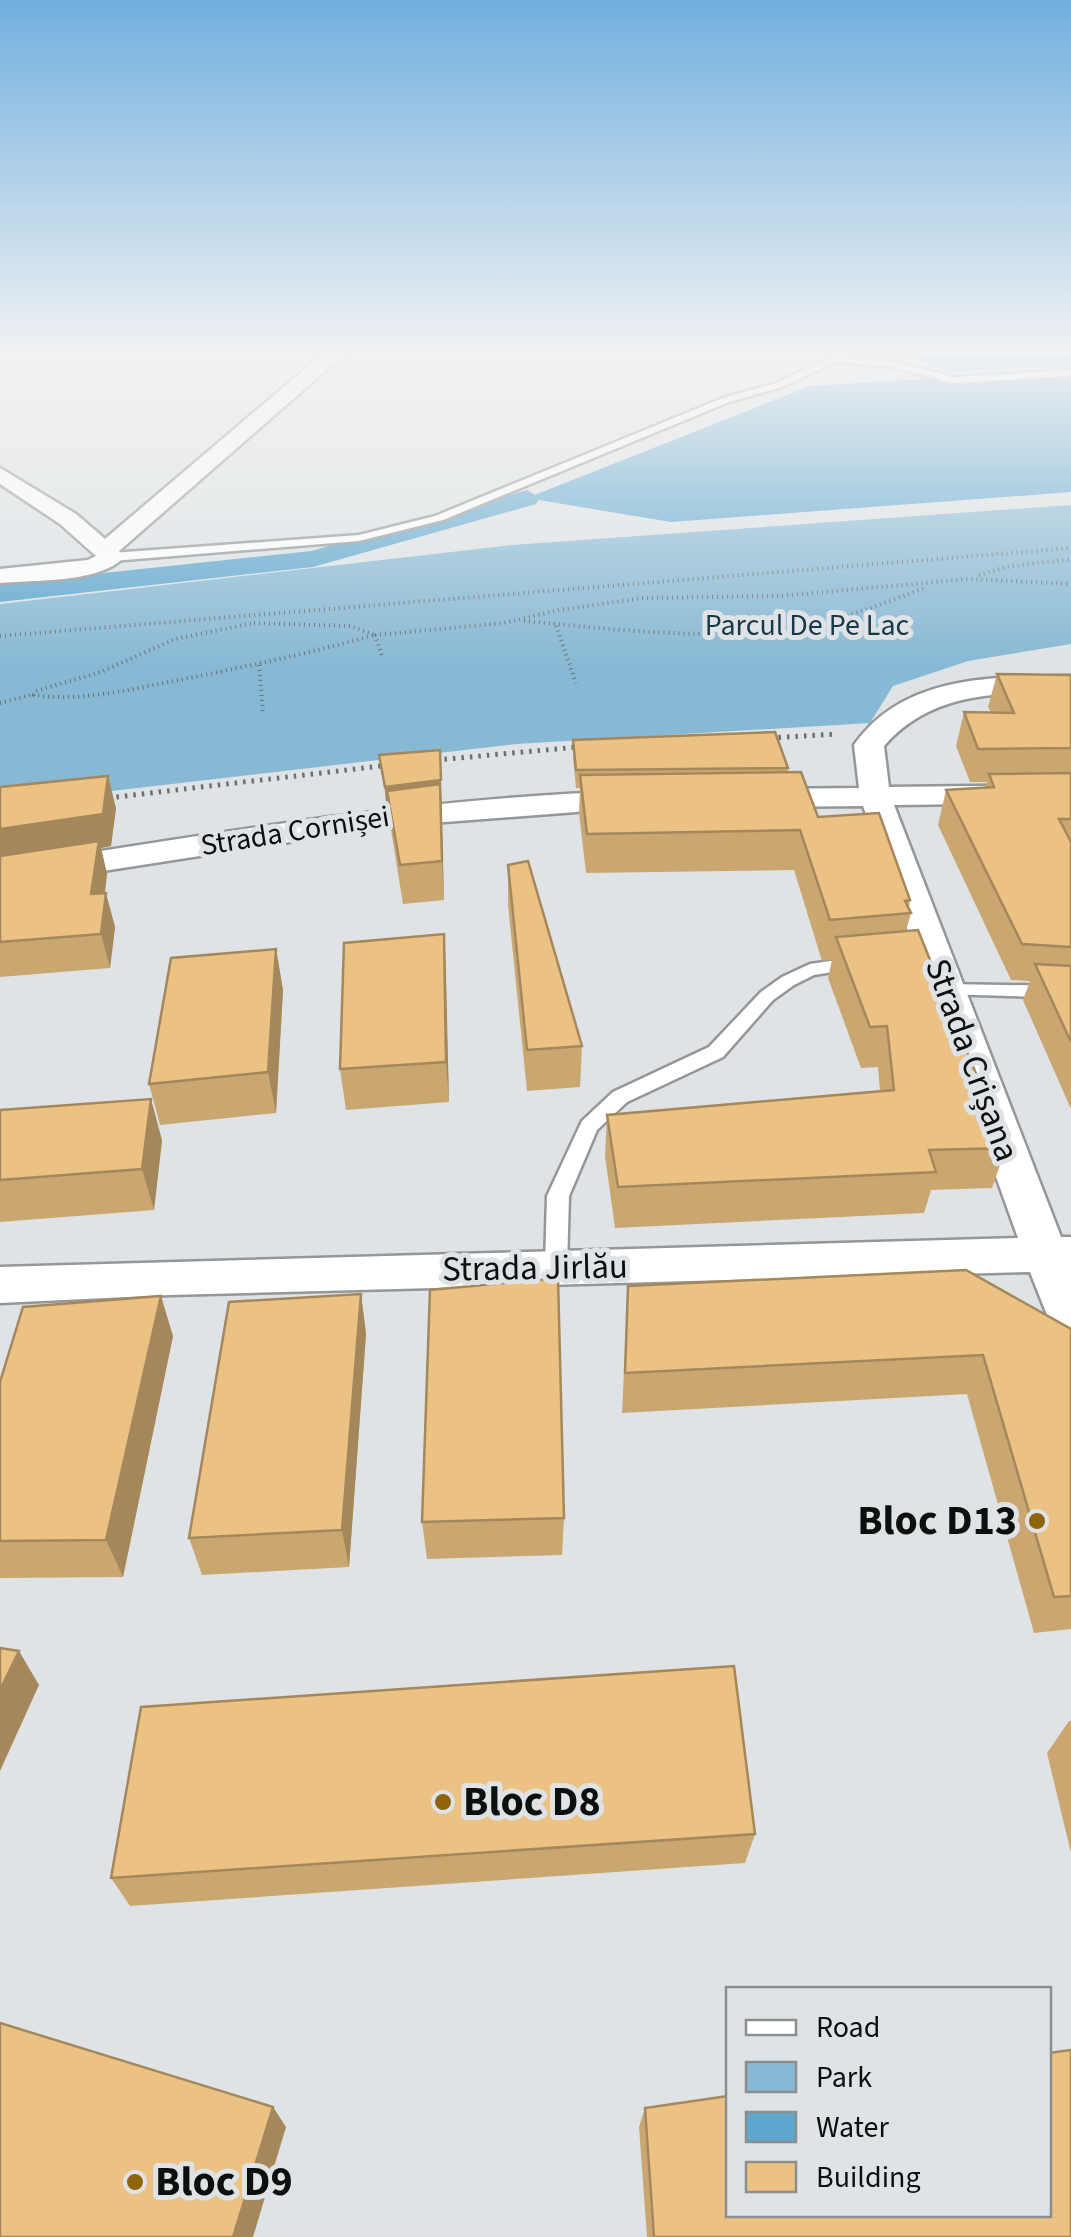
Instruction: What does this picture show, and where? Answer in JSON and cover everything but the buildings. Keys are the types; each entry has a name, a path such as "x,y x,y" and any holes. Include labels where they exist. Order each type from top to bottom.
{"street":[{"path":"0,576 93,567 216,455"},
{"path":"0,474 68,519 109,554"},
{"path":"878,732 896,715 925,698 976,686 1071,684"},
{"name":"Strada Crișana","path":"878,732 870,745 875,797 933,970 1058,1255 1071,1322"},
{"path":"737,798 1071,794"},
{"name":"Strada Cornișei","path":"0,877 422,812 540,801 658,799"},
{"name":"Strada Jirlău","path":"2,1288 170,1277 1058,1255"}],"lane":[{"path":"109,554 359,538 439,518 591,455"},
{"path":"556,1268 558,1196 589,1126 620,1097 716,1052 767,996 788,981 810,970 886,962"},
{"path":"933,970 1071,992"}],"path":[{"path":"0,636 1071,548"},
{"path":"35,694 56,698 98,694 259,665 375,635 518,620 644,598 778,596 934,585 969,579 1006,566 1071,559"},
{"path":"969,579 1071,584"},
{"path":"518,620 680,635 780,629 842,617 934,585"},
{"path":"160,624 187,635"},
{"path":"0,703 101,672 187,635 254,624 350,626 375,635"},
{"path":"556,626 576,682"},
{"path":"375,635 382,656"},
{"path":"259,665 262,712"},
{"path":"764,738 878,732"},
{"path":"422,762 594,746"},
{"path":"96,800 402,764"}],"green space":[{"name":"Parcul De Pe Lac","path":"1071,505 1071,644 968,661 893,686 870,723 516,744 0,804 0,604 512,545"}],"water":[{"path":"635,455 1071,455 1071,492 671,522 527,498"}],"waterway":[{"path":"0,593 313,559 527,498"}],"place":[{"name":"Bloc D13","path":"1037,1521"},
{"name":"Bloc D8","path":"443,1802"},
{"name":"Bloc D9","path":"135,2182"}]}
